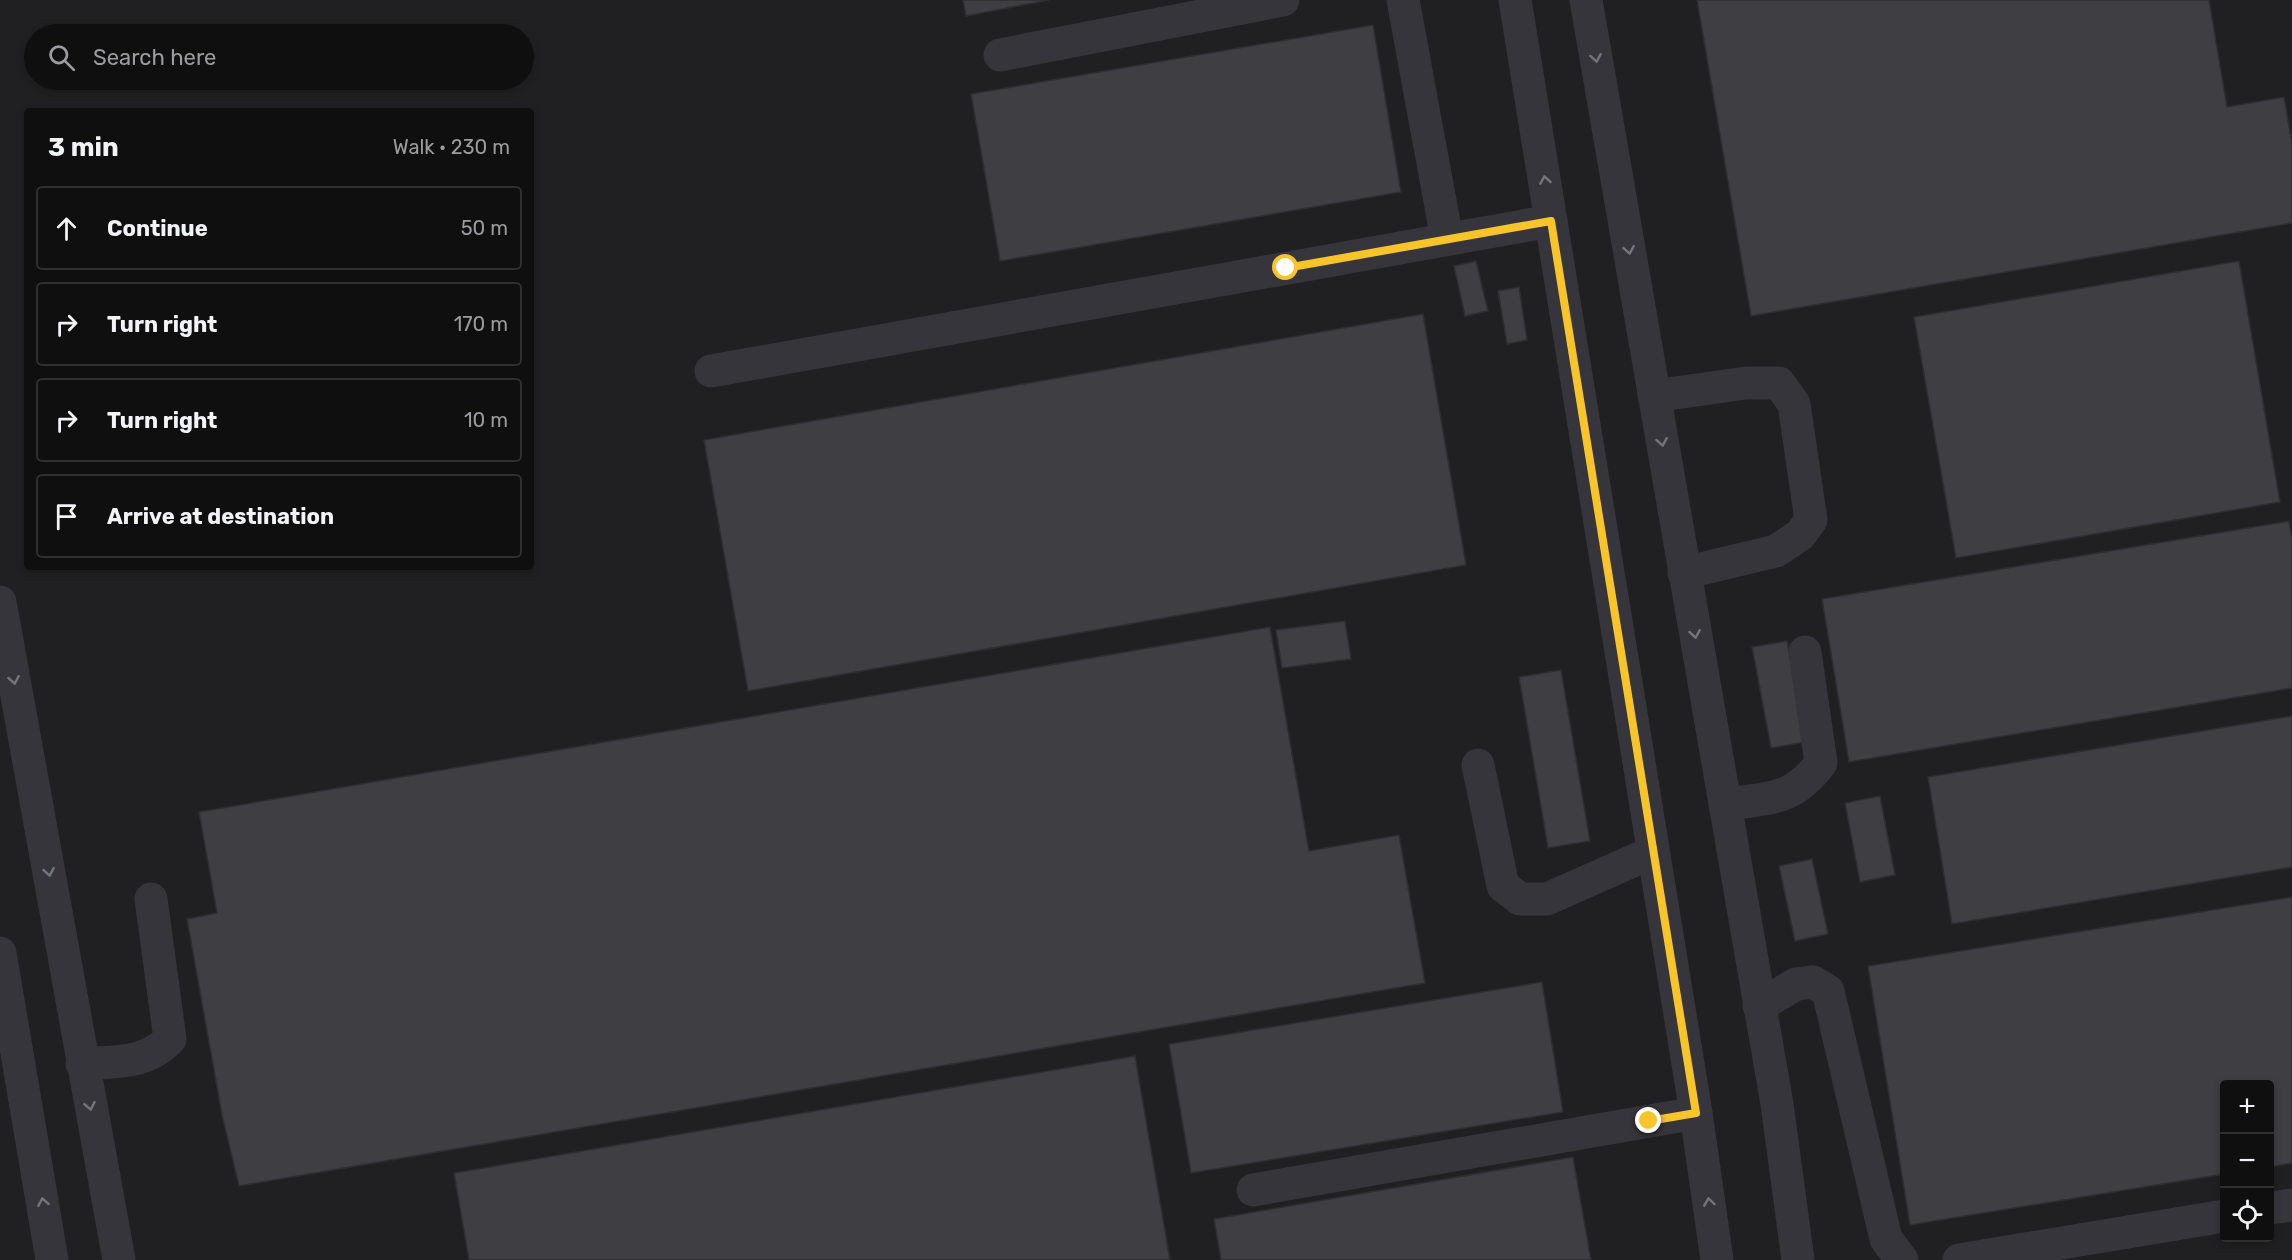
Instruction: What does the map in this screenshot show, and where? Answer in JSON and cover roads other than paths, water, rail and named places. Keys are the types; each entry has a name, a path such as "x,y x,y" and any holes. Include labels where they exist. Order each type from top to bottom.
{"street":[{"path":"1000,56 1283,0"},
{"path":"1402,0 1447,239"},
{"path":"1515,0 1696,1113 1717,1260"},
{"path":"1586,0 1777,1104 1798,1260"},
{"path":"711,371 1551,221"},
{"path":"1654,396 1746,383 1779,383 1794,404 1811,520 1800,535 1776,551 1684,573"},
{"path":"0,602 119,1260"},
{"path":"1725,805 1788,794 1808,780 1821,763 1805,652"},
{"path":"1478,765 1503,886 1520,899 1547,899 1653,852"},
{"path":"82,1064 141,1059 160,1049 170,1039 151,899"},
{"path":"0,953 52,1260"},
{"path":"1759,1006 1796,984 1813,982 1828,991 1886,1239 1902,1260"},
{"path":"1253,1191 1696,1113"},
{"path":"2274,1207 2292,1205"},
{"path":"1959,1260 2220,1217"}]}
